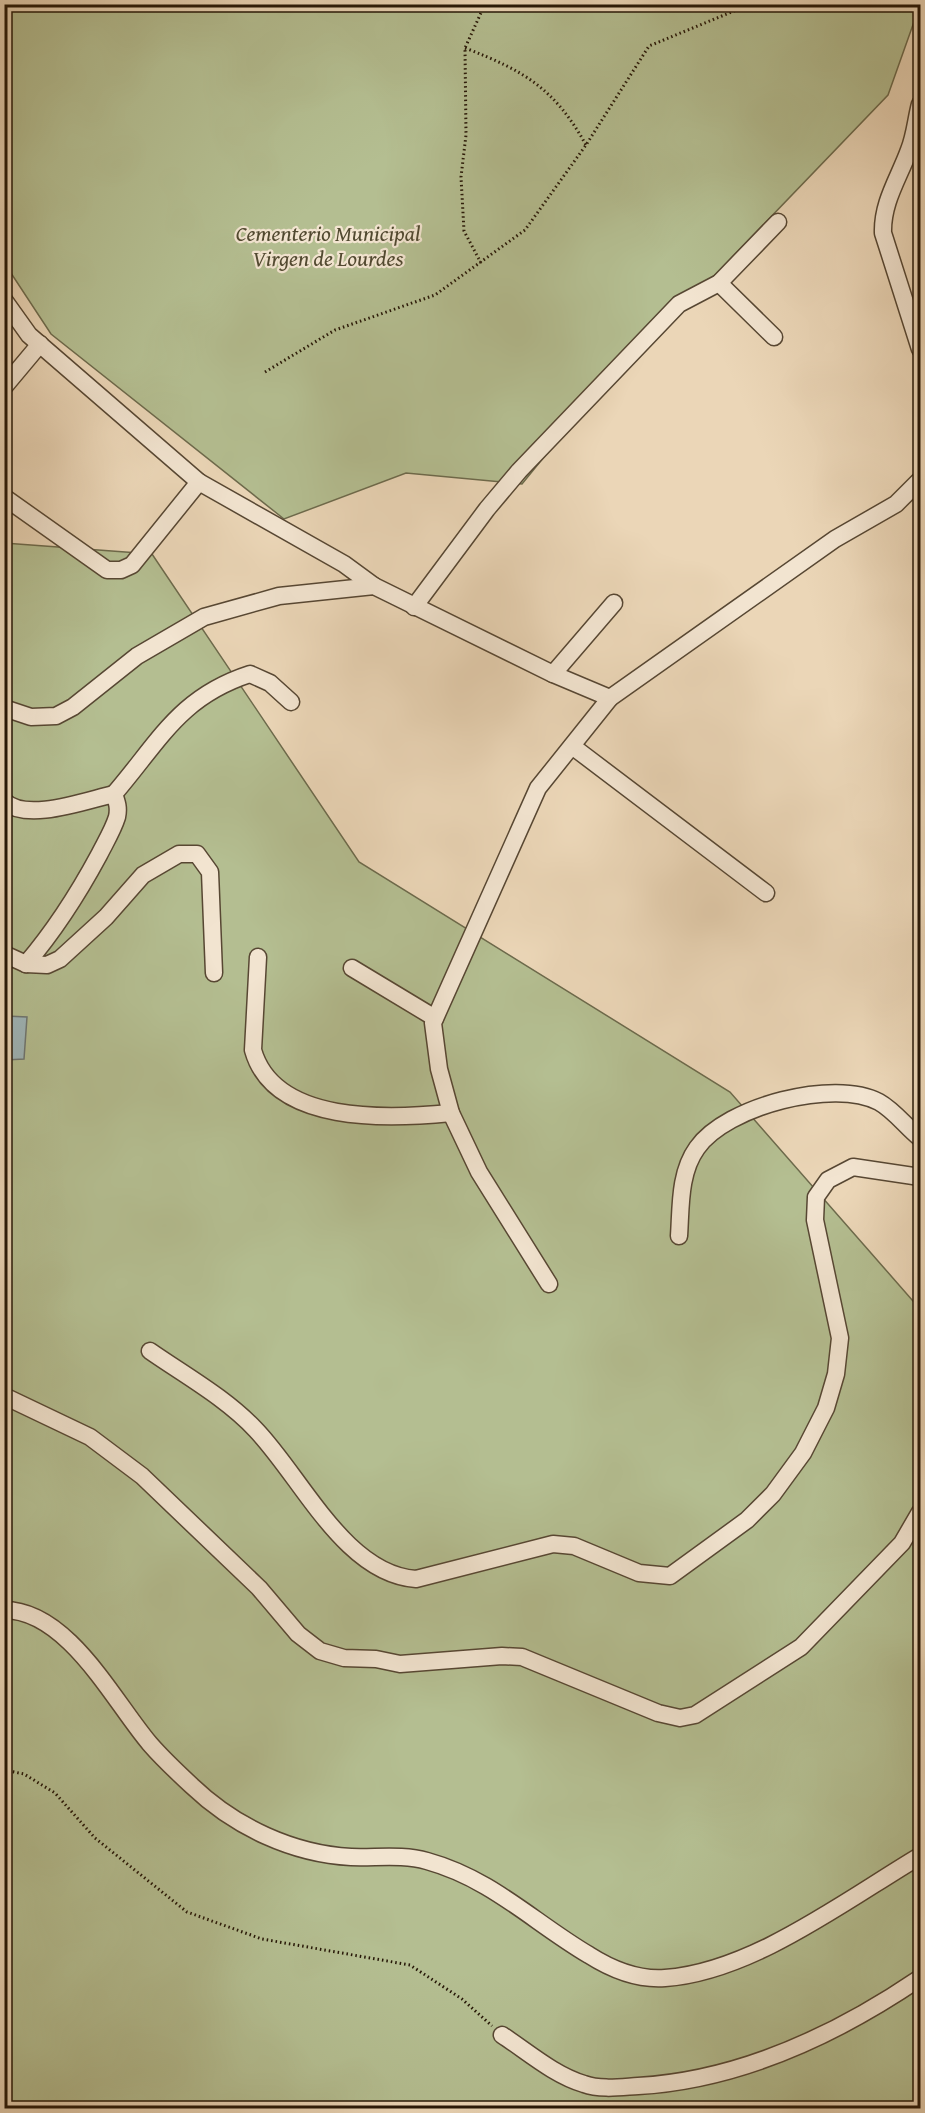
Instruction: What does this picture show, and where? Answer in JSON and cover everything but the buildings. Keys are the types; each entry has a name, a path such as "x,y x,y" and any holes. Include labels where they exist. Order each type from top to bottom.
{"street":[{"path":"921,104 910,149 899,170 883,217 883,233 921,349"},
{"path":"414,607 487,509 519,471 679,304 719,283 778,222"},
{"path":"719,283 774,337"},
{"path":"4,300 29,335 199,482 344,564 374,586 553,674 610,698"},
{"path":"4,387 40,344"},
{"path":"549,1284 479,1172 451,1113 439,1070 433,1023 538,788 610,698 835,539 896,504 921,480"},
{"path":"4,497 107,570 121,570 132,566 199,482"},
{"path":"4,708 31,717 56,716 74,708 137,656 204,616 279,597 374,586"},
{"path":"553,674 614,603"},
{"path":"4,801 22,811 37,811 114,794 180,713 229,681 250,674 270,683 291,702"},
{"path":"572,746 765,893"},
{"path":"26,964 49,936 81,888 107,838 117,817 118,806 114,794"},
{"path":"4,954 26,964 47,965 60,959 106,916 143,875 179,854 197,854 210,872 214,973"},
{"path":"258,957 253,1050 256,1064 264,1075 305,1105 323,1111 412,1116 451,1113"},
{"path":"352,968 435,1018"},
{"path":"679,1236 682,1180 697,1147 735,1117 767,1103 811,1094 857,1095 878,1101 921,1138"},
{"path":"150,1351 225,1401 256,1431 351,1550 398,1578 416,1579 553,1544 574,1546 639,1573 670,1576 747,1520 773,1494 803,1453 826,1408 836,1374 840,1338 815,1220 816,1197 828,1180 853,1167 921,1177"},
{"path":"4,1396 90,1437 142,1476 258,1588 298,1634 320,1651 344,1658 376,1659 400,1664 502,1656 522,1657 658,1713 680,1718 695,1715 801,1647 902,1543 921,1512"},
{"path":"8,1614 39,1620 75,1646 150,1744 194,1788 228,1815 264,1835 321,1855 419,1859 442,1865 494,1889 589,1955 626,1974 663,1978 703,1972 735,1962 782,1939 921,1856"},
{"path":"502,2035 564,2076 585,2085 609,2088 668,2084 778,2056 848,2023 921,1978"}],"lane":[{"path":"4,9 12,4"}],"path":[{"path":"481,263 464,231 461,177 466,135 465,48 485,4"},
{"path":"265,372 335,330 435,295 525,230 586,145 649,46 751,4"},
{"path":"465,48 503,62 533,79 569,115 586,145"},
{"path":"4,1770 24,1774 55,1793 95,1838 187,1912 262,1939 410,1965 462,1999 502,2035"}],"green space":[{"name":"Cementerio Municipal Virgen de Lourdes","path":"5,5 920,5 888,95 566,430 522,484 406,473 284,519 51,334 5,264"},
{"path":"4,543 152,554 359,862 730,1092 920,1309 920,2108 5,2108"}],"water":[{"path":"6,1016 27,1017 24,1059 5,1060"}]}
